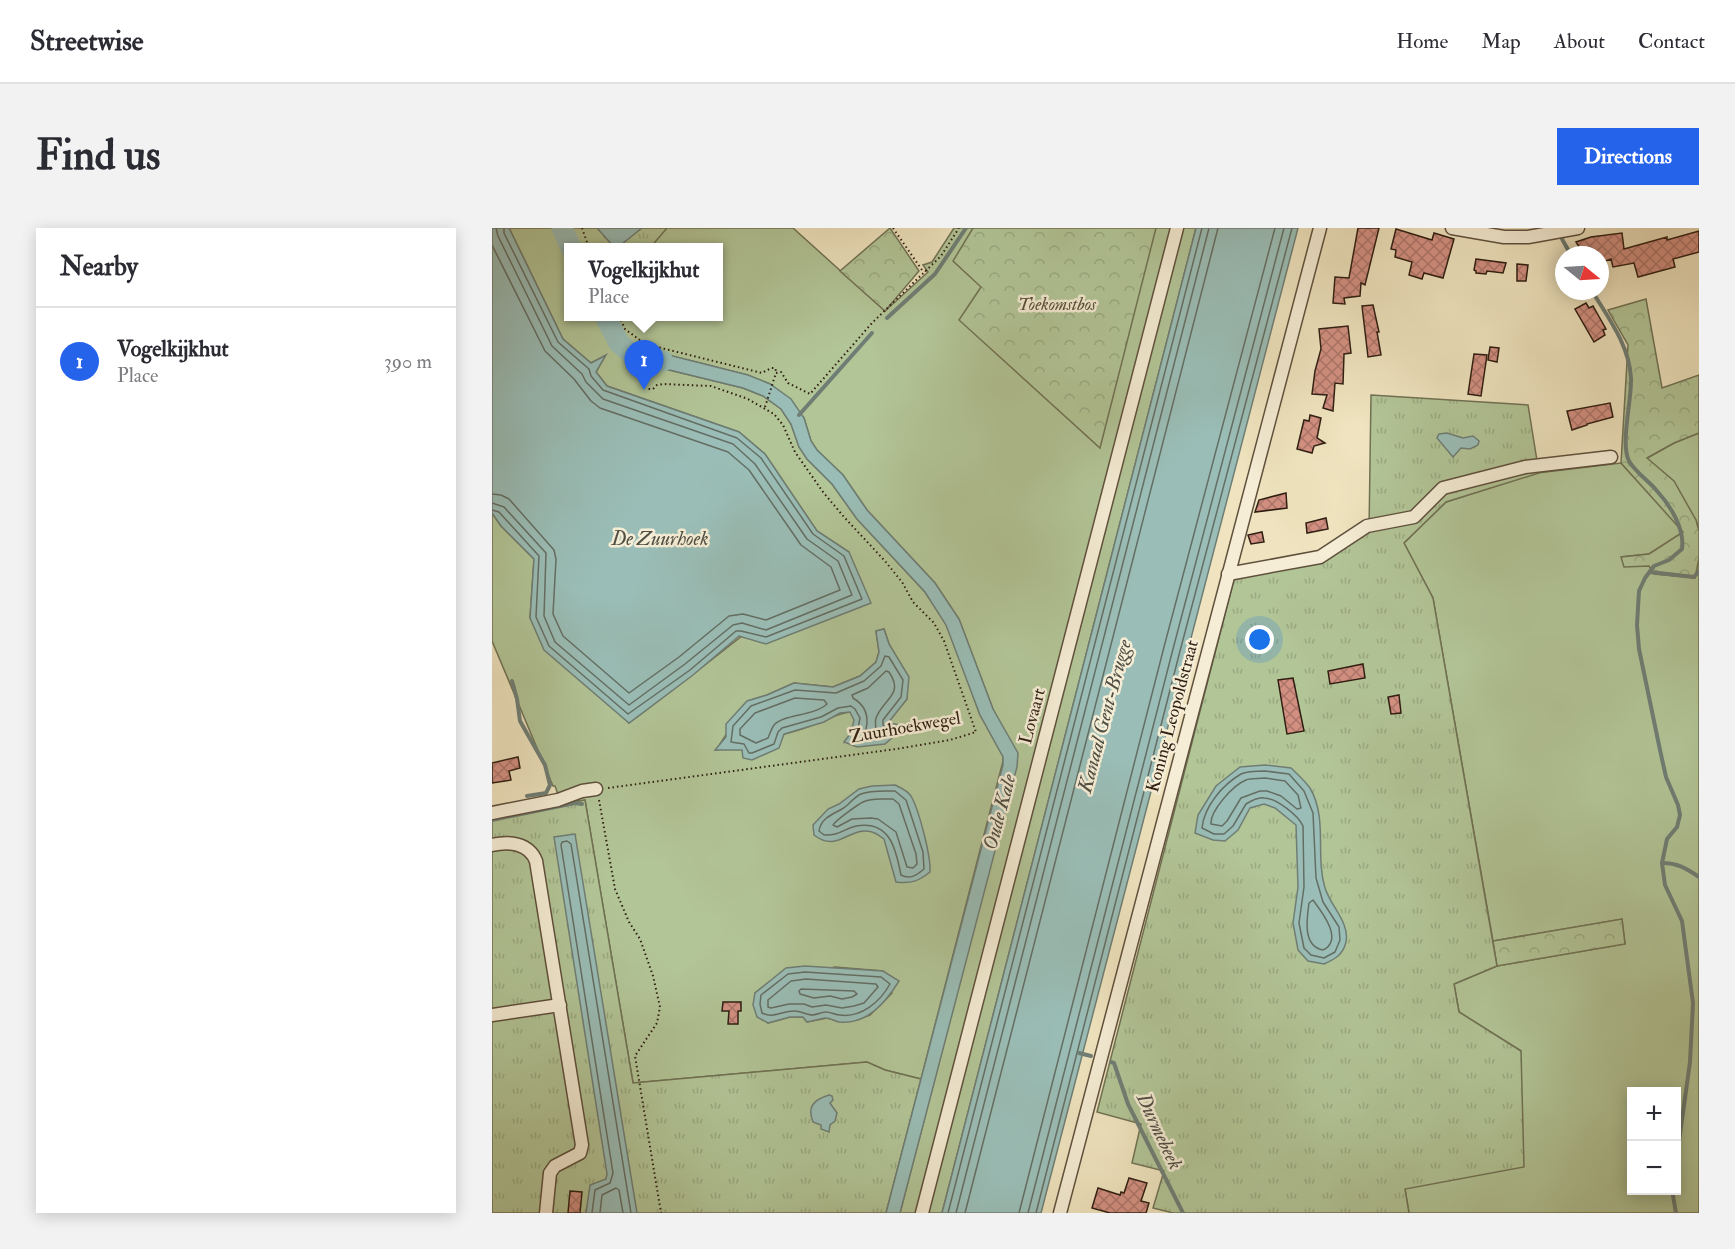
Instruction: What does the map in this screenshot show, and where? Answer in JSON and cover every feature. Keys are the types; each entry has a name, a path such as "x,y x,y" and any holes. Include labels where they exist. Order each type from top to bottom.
{"street":[{"name":"Lovaart","path":"922,1213 1177,228"},
{"name":"Koning Leopoldstraat","path":"1060,1213 1320,228"},
{"path":"1452,228 1504,237 1528,237 1578,228"},
{"path":"1228,574 1320,557 1367,526 1414,517 1443,488 1525,467 1611,457"},
{"path":"492,813 596,789"},
{"path":"492,845 516,844 533,853 536,861 582,1145 580,1153 555,1166 550,1173 546,1213"},
{"path":"492,1015 560,1005"}],"path":[{"path":"582,228 587,243"},
{"path":"893,228 922,270 926,271"},
{"path":"776,373 781,372 788,383 810,394 872,323 941,256 959,228"},
{"path":"621,321 625,329 645,344 762,373 775,368 776,373 765,408"},
{"name":"Zuurhoekwegel","path":"596,789 896,749 950,740 976,732 944,641 933,623 913,602 902,582 885,561 823,492 795,452 783,425 774,414 732,392 711,386 657,385 652,389 647,389"},
{"path":"596,789 615,889 629,922 640,939 653,976 660,1007 657,1023 635,1056 661,1213"}],"green space":[{"path":"509,228 597,228 610,243 564,243 564,321 723,321 723,243 622,243 642,228 793,228 885,311 928,272 923,265 932,262 954,228 1196,228 942,1213 900,1213 1017,755 993,709 959,619 935,583 867,510 843,475 817,450 811,441 804,418 770,384 747,375 688,360 638,358 657,367 743,388 763,396 781,409 791,424 799,447 807,459 832,484 857,519 925,592 947,625 980,715 1003,756 1003,761 921,1079 885,1070 867,1062 633,1083 585,800 561,803 492,641 492,513 501,526 534,559 530,618 629,723 849,552 817,531 765,454 739,432 607,386 596,372 605,356 591,363 563,339","holes":["884,629 898,660 907,699 887,723 845,742 855,720 850,712 770,738 716,750 748,701 794,683 833,687 860,676 876,662 879,652 876,631","835,967 883,971 892,993 870,1015 857,1020 841,1022 827,1018 807,1022 803,1017 790,1017 768,1023 755,993 769,982"]},
{"path":"562,228 667,228 654,243 569,243"},
{"path":"890,228 919,271 885,311 840,271"},
{"name":"Toekomstbos","path":"973,228 1156,228 1100,448 959,320 981,287 953,261"},
{"path":"1646,299 1662,388 1699,375 1699,433 1674,443 1647,458 1674,481 1696,520 1699,531 1699,558 1695,578 1654,574 1649,566 1624,567 1621,557 1649,554 1683,532 1621,463 1628,345 1608,310"},
{"path":"1371,395 1528,405 1539,473 1446,502 1404,543 1433,598 1497,966 1454,984 1459,1012 1521,1051 1524,1167 1405,1189 1409,1213 1173,1213 1153,1208 1164,1171 1132,1163 1141,1124 1097,1112 1234,579 1325,561 1369,531"},
{"path":"1699,433 1699,531 1696,520 1647,458 1674,443"},
{"path":"1621,463 1684,532 1649,554 1621,557 1694,578 1699,558 1699,1213 1409,1213 1405,1189 1521,1051 1459,1012 1454,984 1497,966 1625,944 1622,919 1493,941 1433,598 1404,543 1446,502 1537,473"},
{"path":"585,800 633,1083 867,1062 885,1070 921,1079 886,1213 492,1213 492,816"},
{"path":"1622,919 1625,944 1497,966 1493,941"}],"water":[{"name":"De Zuurhoek","path":"492,228 509,228 563,339 591,363 606,355 596,372 607,386 739,432 765,454 817,531 849,552 871,603 766,644 739,636 693,675 629,723 544,650 530,618 534,559 501,526 492,513"},
{"path":"597,228 642,228 623,243 610,243"},
{"name":"Kanaal Gent-Brugge","path":"1196,228 1298,228 1041,1213 942,1213"},
{"path":"661,353 748,375 770,384 791,399 804,418 811,441 817,450 843,475 867,510 935,583 959,619 993,709 1018,753 1017,767 900,1213 886,1213 1003,765 1003,757 980,715 946,625 925,592 857,519 832,484 807,459 799,447 791,424 781,409 763,396 743,388 657,367 636,358"},
{"path":"1447,433 1463,438 1473,436 1479,441 1478,445 1470,449 1461,448 1453,457 1437,438 1439,434"},
{"path":"884,629 889,644 909,677 907,699 888,723 900,725 901,730 885,744 857,747 844,742 851,733 854,720 850,712 840,713 824,722 784,734 779,748 752,760 743,758 742,750 715,750 726,737 726,724 747,701 794,683 833,687 860,676 876,662 879,652 876,631"},
{"path":"1265,765 1291,768 1310,788 1319,812 1322,876 1346,935 1345,946 1341,953 1324,964 1308,961 1298,950 1293,923 1298,887 1296,825 1275,808 1264,804 1250,808 1238,830 1225,841 1213,840 1195,833 1198,815 1216,786 1240,767"},
{"path":"895,785 911,796 921,822 929,855 930,872 918,880 906,883 896,882 884,839 875,833 857,832 830,842 814,835 813,825 828,809 859,789"},
{"path":"575,834 637,1213 586,1213 590,1185 606,1179 607,1174 554,837"},
{"path":"805,966 883,971 899,981 882,1004 858,1020 839,1022 825,1018 807,1022 803,1017 790,1017 768,1023 757,1017 753,1005 755,993 786,968"},
{"path":"829,1095 833,1100 830,1103 837,1113 829,1132 813,1122 811,1108 819,1099"}],"building":[{"path":"1358,228 1379,228 1365,285 1361,283 1360,296 1344,298 1345,304 1333,303 1335,277 1349,278"},
{"path":"1396,229 1432,240 1434,233 1454,239 1443,278 1424,273 1422,279 1409,275 1412,262 1395,257 1396,250 1391,249"},
{"path":"1699,231 1699,252 1673,259 1675,267 1638,277 1634,263 1613,267 1611,259 1609,260 1609,246 1578,246 1576,242 1591,237 1622,233 1624,249 1667,237 1667,240"},
{"path":"1476,259 1506,263 1503,273 1487,271 1486,274 1476,273 1474,270"},
{"path":"1517,264 1528,265 1526,281 1517,281"},
{"path":"1586,303 1589,308 1593,306 1606,329 1603,330 1605,335 1594,342 1575,309"},
{"path":"1373,305 1381,355 1368,357 1362,306"},
{"path":"1348,326 1351,353 1344,354 1343,384 1335,383 1333,411 1323,408 1327,395 1312,394 1321,349 1319,329"},
{"path":"1490,347 1499,348 1497,362 1488,360"},
{"path":"1474,354 1487,355 1481,396 1468,394"},
{"path":"1610,403 1613,417 1572,430 1567,411"},
{"path":"1310,415 1321,418 1317,438 1325,443 1314,446 1312,453 1297,449 1304,420 1309,421"},
{"path":"1286,493 1287,508 1255,512 1259,500"},
{"path":"1326,518 1328,529 1307,533 1306,523"},
{"path":"1262,532 1264,542 1251,544 1248,535"},
{"path":"1363,664 1365,678 1330,684 1328,671"},
{"path":"1293,678 1304,731 1287,734 1278,680"},
{"path":"1399,695 1401,713 1391,714 1388,697"},
{"path":"518,757 520,768 509,771 511,780 492,783 492,763"},
{"path":"723,1002 741,1002 738,1024 728,1024 729,1011 722,1011"},
{"path":"1129,1178 1147,1183 1141,1201 1149,1203 1146,1213 1110,1213 1092,1208 1098,1188 1120,1195 1121,1192 1124,1193"},
{"path":"570,1191 582,1192 580,1213 568,1213"}],"waterway":[{"name":"Oude Kale","path":"562,228 569,243"},
{"path":"887,318 935,274 966,228"},
{"path":"1562,239 1566,246"},
{"path":"1597,300 1622,343 1629,366 1631,387 1626,444 1629,461 1667,503 1679,526 1682,541 1682,549 1669,560 1654,566 1645,578 1639,591 1637,625 1639,649 1666,777 1680,815 1677,827 1667,839 1662,863 1665,885 1682,921 1693,1003 1690,1062 1679,1141"},
{"name":"Oude Kale","path":"608,321 619,343 636,358 663,361"},
{"path":"799,415 872,333"},
{"path":"1650,572 1694,577 1699,571"},
{"path":"512,681 520,721 545,765 550,785 546,793 527,796"},
{"path":"492,820 575,803 582,804"},
{"path":"1662,863 1681,867 1699,877"},
{"name":"Durmebeek","path":"1079,1053 1091,1056"},
{"name":"Durmebeek","path":"1111,1062 1114,1063 1128,1104 1183,1213"},
{"path":"1673,1195 1676,1213"}],"place":[{"name":"Vogelkijkhut","path":"644,390"}]}
